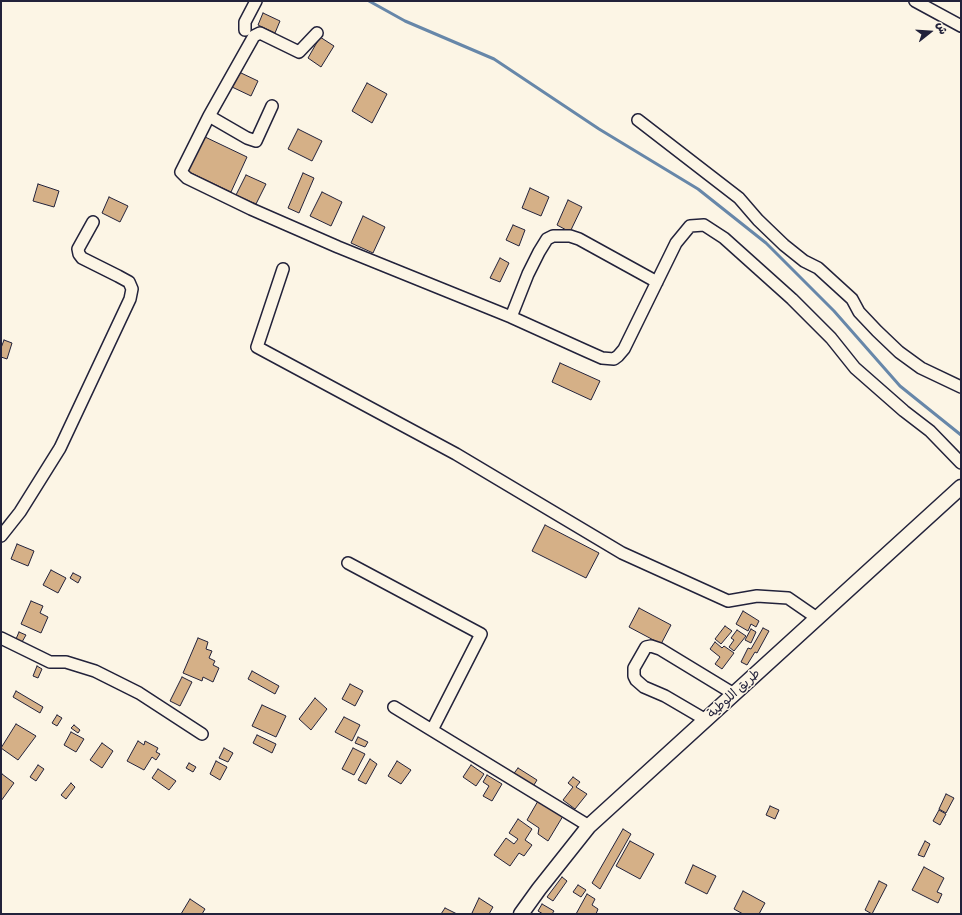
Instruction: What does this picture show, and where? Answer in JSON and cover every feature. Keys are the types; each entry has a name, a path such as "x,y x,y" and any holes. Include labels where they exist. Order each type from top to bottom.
{"main road":[{"name":"طريق اللوطية","path":"521,914 589,826 961,488"}],"street":[{"path":"245,30 246,22 256,1"},
{"path":"915,1 961,26"},
{"path":"317,33 299,52 293,51 260,33 254,36 209,116 181,172 187,178 251,209 338,247 511,317 602,358 614,359 624,349 676,243 690,226 704,225 724,238 792,299 831,338 855,368 930,431 961,463"},
{"path":"209,116 247,138 256,140 272,106"},
{"path":"638,120 738,198 784,245 804,260 818,268 852,299 859,312 899,352 921,368 961,387"},
{"path":"1,536 20,512 60,448 130,299 132,289 129,282 82,258 79,254 78,249 93,222"},
{"path":"511,317 528,274 539,252 547,239 553,236 570,236 579,239 657,282"},
{"path":"283,269 257,347 456,454 622,553 728,601 757,596 788,598 817,618"},
{"path":"348,563 481,634 432,730"},
{"path":"1,638 50,662 66,662 94,671 139,693 202,734"},
{"path":"706,720 665,696 644,686 636,680 634,676 634,668 646,647 655,647 660,649 734,694"},
{"path":"394,707 589,826"}],"building":[{"path":"263,13 280,21 275,33 258,25"},
{"path":"320,37 334,46 321,67 308,58"},
{"path":"239,72 258,81 251,96 232,87"},
{"path":"367,83 387,94 372,123 352,111"},
{"path":"298,129 322,141 312,161 288,149"},
{"path":"203,136 247,157 231,192 187,171"},
{"path":"303,173 314,178 299,213 288,208"},
{"path":"246,175 266,184 256,204 236,195"},
{"path":"38,184 59,191 54,207 33,201"},
{"path":"530,188 549,197 541,216 522,208"},
{"path":"322,192 342,202 331,226 310,216"},
{"path":"109,197 128,206 120,222 102,213"},
{"path":"568,200 582,207 570,232 557,225"},
{"path":"363,216 385,227 373,253 351,243"},
{"path":"513,225 525,230 519,246 506,240"},
{"path":"500,258 509,263 500,282 490,278"},
{"path":"4,340 12,343 7,359 1,357 1,348"},
{"path":"560,363 600,381 591,400 552,382"},
{"path":"545,525 599,553 586,578 532,551"},
{"path":"17,544 34,551 28,566 11,559"},
{"path":"51,570 66,578 58,593 43,585"},
{"path":"73,573 81,577 78,583 70,578"},
{"path":"31,601 43,606 40,613 48,617 41,633 21,624"},
{"path":"639,608 671,625 661,644 629,627"},
{"path":"743,611 759,621 756,627 751,624 748,631 736,624"},
{"path":"725,626 732,631 721,644 715,639"},
{"path":"763,628 769,631 757,653 755,652 747,665 741,662 748,648 751,649"},
{"path":"751,629 756,632 751,643 745,640"},
{"path":"737,630 746,636 734,651 729,647 734,640 731,638"},
{"path":"19,632 26,635 22,642 16,639"},
{"path":"198,638 208,642 206,649 212,651 209,658 215,661 213,665 219,668 213,682 203,677 202,681 183,673"},
{"path":"715,642 722,648 724,646 734,653 722,669 715,664 720,657 710,649"},
{"path":"37,666 42,669 38,678 33,676"},
{"path":"252,671 279,686 275,694 248,679"},
{"path":"182,677 192,682 180,706 170,701"},
{"path":"350,684 363,691 355,706 342,699"},
{"path":"16,691 43,707 40,713 13,697"},
{"path":"315,698 327,709 311,730 299,719"},
{"path":"262,705 286,716 276,737 252,726"},
{"path":"57,715 62,718 57,726 52,723"},
{"path":"344,717 360,725 352,741 335,732"},
{"path":"16,724 36,736 18,760 1,748"},
{"path":"74,725 80,730 78,733 71,728"},
{"path":"71,732 84,739 76,752 64,745"},
{"path":"257,735 276,744 272,753 253,743"},
{"path":"358,737 368,742 365,747 355,743"},
{"path":"138,741 144,745 145,741 158,748 156,752 160,754 156,760 152,757 144,770 127,761"},
{"path":"102,743 113,751 102,768 90,760"},
{"path":"224,748 233,753 228,762 219,758"},
{"path":"353,748 365,754 354,775 342,769"},
{"path":"370,759 377,764 366,784 358,780"},
{"path":"216,761 227,767 220,780 210,774"},
{"path":"397,761 411,770 401,784 388,776"},
{"path":"189,763 196,767 193,772 186,768"},
{"path":"38,765 44,769 36,781 30,777"},
{"path":"471,765 484,774 476,786 463,777"},
{"path":"518,768 537,780 532,788 512,776"},
{"path":"158,769 176,781 169,790 152,778"},
{"path":"2,774 14,783 1,801 1,775"},
{"path":"487,775 502,784 492,801 483,796 489,786 483,782"},
{"path":"573,777 580,782 576,787 587,794 575,809 563,800 573,787 568,783"},
{"path":"71,783 75,787 66,799 61,795"},
{"path":"946,794 954,798 946,813 939,809"},
{"path":"538,801 563,816 548,841 538,834 539,828 527,820"},
{"path":"770,806 779,810 775,819 766,815"},
{"path":"939,810 946,814 940,825 933,821"},
{"path":"518,819 532,829 525,840 532,845 524,856 519,853 510,866 494,855 506,838 514,844 518,839 509,833"},
{"path":"623,829 631,834 600,889 592,883"},
{"path":"630,841 654,854 640,879 616,866"},
{"path":"925,841 930,844 924,857 918,855"},
{"path":"693,865 716,876 707,894 685,883"},
{"path":"924,867 944,878 937,892 942,894 938,903 912,890"},
{"path":"562,877 567,881 553,901 547,897"},
{"path":"879,881 887,885 872,914 865,910"},
{"path":"578,885 586,890 581,897 573,892"},
{"path":"743,891 765,903 759,914 743,914 734,909"},
{"path":"587,894 595,899 592,905 598,909 596,914 576,914"},
{"path":"479,898 493,907 489,914 472,913"},
{"path":"190,899 205,909 202,914 181,914"},
{"path":"542,904 554,911 552,914 543,914 538,911"},
{"path":"445,908 457,914 441,914"}],"waterway":[{"path":"369,1 405,21 494,59 599,129 698,189 766,243 834,311 900,386 961,435"}]}
